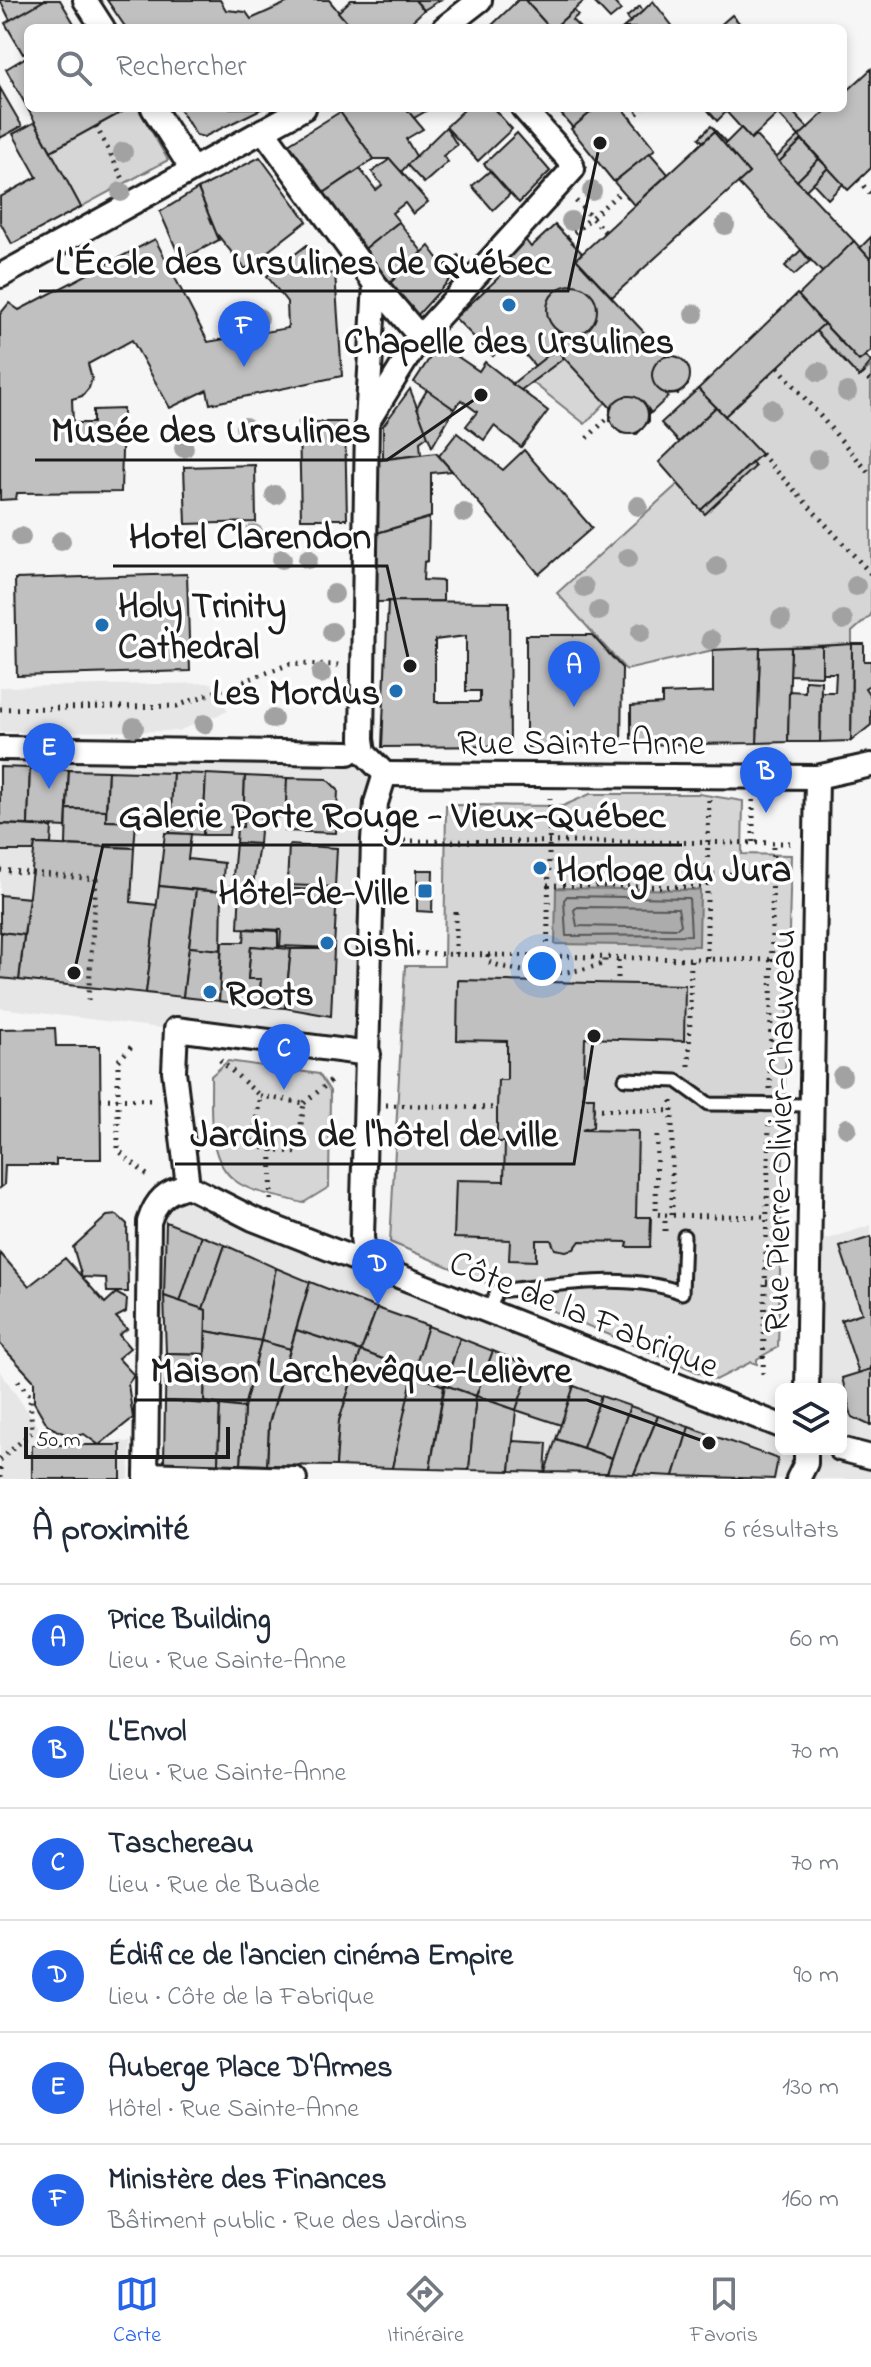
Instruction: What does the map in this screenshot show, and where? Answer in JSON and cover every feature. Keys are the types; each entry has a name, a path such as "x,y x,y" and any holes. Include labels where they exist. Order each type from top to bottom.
{"street":[{"path":"85,0 100,24"},
{"path":"453,24 480,0"},
{"path":"156,112 191,168"},
{"path":"0,276 297,112"},
{"path":"367,423 420,337 567,177 571,162 527,112"},
{"path":"263,130 375,284 420,337"},
{"path":"365,1262 362,1237 373,840 376,803 385,774 364,753 367,423 375,284"},
{"path":"0,748 348,753"},
{"name":"Rue Sainte-Anne","path":"385,774 817,777 871,765"},
{"name":"Rue Pierre-Olivier-Chauveau","path":"807,1383 817,777"},
{"path":"295,1479 146,1477 149,1222 153,1209 168,1190 188,1186 174,1071 176,1029 369,1054"},
{"name":"Côte de la Fabrique","path":"188,1186 253,1219 775,1424"},
{"path":"847,1451 871,1457"},
{"path":"798,1479 806,1463 806,1455"}],"lane":[{"path":"625,1079 672,1081 709,1104 812,1105"},
{"path":"489,1310 497,1291 624,1284 663,1286 682,1293 684,1236"}],"path":[{"path":"631,119 639,112"},
{"path":"96,126 134,200"},
{"path":"567,177 591,217 605,232"},
{"path":"858,180 871,194"},
{"path":"568,238 622,191"},
{"path":"778,367 871,475"},
{"path":"863,373 871,382"},
{"path":"587,438 611,415"},
{"path":"761,454 871,574"},
{"path":"0,709 177,706 290,664 363,665"},
{"path":"547,975 550,798"},
{"path":"707,958 709,799"},
{"path":"753,799 753,843"},
{"path":"373,840 795,843"},
{"path":"0,870 96,879 88,1002"},
{"path":"707,874 773,875"},
{"path":"547,885 707,887"},
{"path":"456,912 456,954"},
{"path":"371,952 814,960"},
{"path":"488,954 488,962 507,969 547,975 586,970 605,963 605,956"},
{"path":"618,956 618,978"},
{"path":"689,1055 691,959"},
{"path":"131,1047 118,1061 118,1150 148,1176"},
{"path":"216,1057 260,1096 283,1097 304,1103"},
{"path":"260,1096 253,1146 297,1153 304,1103 331,1081"},
{"path":"665,1230 669,1215 672,1081"},
{"path":"100,1099 154,1100"},
{"path":"368,1104 497,1108"},
{"path":"593,1109 672,1111"},
{"path":"657,1136 656,1214 768,1217"},
{"path":"271,1202 272,1149"},
{"path":"766,1282 786,1282"},
{"path":"0,1460 32,1432 30,1396 16,1378"},
{"path":"0,1468 0,1479"}],"shaded area":[{"path":"122,112 140,112 168,160 81,207 51,151"},
{"path":"816,331 859,377 871,366 871,615 852,632 852,644 713,650 626,670 557,593 678,484 702,510 760,455 725,416"},
{"path":"564,358 606,402 585,424 532,382"},
{"path":"211,683 228,711 178,731 0,732 0,687"},
{"path":"0,748 364,753 385,774 369,1054 0,1008"},
{"path":"590,794 699,794 743,801 742,854 791,855 778,1347 757,1359 757,1364 751,1362 716,1380 390,1242 405,966 444,966 446,805 563,806"},
{"path":"228,1061 319,1074 330,1091 329,1187 303,1203 252,1190 227,1173 212,1134 211,1076"},
{"path":"190,1178 253,1219 775,1424 775,1455 847,1455 847,1383 807,1383 810,1245 871,1225 871,1479 608,1479 206,1321 165,1319 148,1300 149,1222"},
{"path":"0,1371 45,1437 131,1442 129,1479 0,1479"}],"water":[{"path":"556,888 700,890 699,946 555,944"}],"building":[{"path":"0,0 45,0 10,20"},
{"path":"45,0 60,0 74,24 24,24 23,54 5,23"},
{"path":"107,0 220,0 226,10 246,12 251,19 293,0 329,0 349,24 123,24"},
{"path":"351,0 415,0 424,10 409,24 348,24 338,12"},
{"path":"415,0 440,0 424,10"},
{"path":"518,0 525,0 546,24 493,24"},
{"path":"525,0 585,0 558,24 546,24"},
{"path":"592,0 612,0 621,10 610,19"},
{"path":"653,1 671,24 628,24"},
{"path":"640,6 643,11 630,22 627,17"},
{"path":"574,10 578,15 572,20 576,24 558,24"},
{"path":"732,15 740,24 722,24"},
{"path":"24,58 24,102 6,69"},
{"path":"871,69 871,168 848,190 799,136 825,112 847,112 847,91"},
{"path":"0,88 22,126 0,138"},
{"path":"30,112 122,112 51,151"},
{"path":"182,112 255,112 204,137 196,135"},
{"path":"340,112 409,112 423,129 406,139 416,156 400,173 390,159 374,159"},
{"path":"340,112 374,159 321,195 285,146"},
{"path":"409,112 424,112 414,118"},
{"path":"462,112 497,112 512,129 478,161 446,127"},
{"path":"559,112 591,112 573,128"},
{"path":"591,112 625,112 655,149 614,182 571,129"},
{"path":"709,112 726,112 717,121"},
{"path":"727,112 780,112 751,139"},
{"path":"793,112 808,128 799,136 778,114"},
{"path":"35,122 81,207 12,244 0,222 0,197 37,177 13,134"},
{"path":"711,126 727,143 724,145 714,132 703,142 699,138"},
{"path":"446,127 457,145 443,156 448,162 424,183 407,165"},
{"path":"741,128 751,139 755,135 854,241 823,273 738,183 749,173 724,145"},
{"path":"714,132 749,173 612,297 576,259"},
{"path":"517,133 550,171 519,203 484,164"},
{"path":"799,136 802,140 779,162 776,158"},
{"path":"802,140 819,159 797,181 779,162"},
{"path":"650,153 668,174 634,205 614,182"},
{"path":"260,157 307,221 245,269 216,233 198,189"},
{"path":"390,159 428,202 413,214 405,203 392,213 399,222 362,251 321,195 360,169 376,190 382,185 372,172"},
{"path":"819,159 828,168 806,190 797,181"},
{"path":"828,168 843,184 828,199 813,183"},
{"path":"490,171 510,194 493,210 472,186"},
{"path":"198,189 219,240 181,260 160,212"},
{"path":"399,222 423,253 388,285 362,251"},
{"path":"555,225 582,253 576,259 665,355 678,357 688,367 688,385 678,394 666,395 668,397 651,413 649,410 649,421 637,434 621,433 610,421 610,407 556,349 535,366 511,338 493,356 455,318 511,266 503,257 524,238 531,247"},
{"path":"871,237 871,260 860,248"},
{"path":"155,239 208,342 288,328 287,302 267,276 307,245 329,274 335,273 342,376 210,404 207,390 170,408 132,340 88,364 92,379 89,388 82,396 72,399 73,423 93,423 93,410 123,409 121,492 17,493 16,499 0,500 0,314 9,303 19,310"},
{"path":"854,241 871,260 871,351 859,361 798,296"},
{"path":"429,246 444,266 458,255 465,263 415,318 388,285"},
{"path":"801,250 810,261 794,275 785,266"},
{"path":"572,285 589,293 597,310 589,327 572,335 555,327 547,310 555,293"},
{"path":"797,294 824,324 725,416 698,389"},
{"path":"824,324 859,361 866,356 871,362 859,377 816,331"},
{"path":"439,344 479,371 485,362 548,411 521,447 494,426 484,440 466,426 477,412 461,400 454,409 414,382"},
{"path":"556,349 564,358 521,390 512,384"},
{"path":"671,356 684,362 690,375 684,388 671,394 658,388 652,375 658,362"},
{"path":"410,389 428,436 420,442 421,455 383,459 383,426"},
{"path":"698,389 716,407 679,442 661,423"},
{"path":"427,390 454,409 432,447 417,407"},
{"path":"629,396 642,402 648,415 642,428 629,434 616,428 610,415 616,402"},
{"path":"716,407 761,454 701,510 659,462"},
{"path":"299,422 345,422 347,519 301,519"},
{"path":"457,433 503,470 524,450 592,528 539,574 439,456"},
{"path":"436,453 452,471 431,473 431,517 377,533 379,460"},
{"path":"752,463 755,467 705,514 701,510"},
{"path":"255,465 256,522 186,524 184,467"},
{"path":"429,518 428,561 424,562 423,580 443,581 443,601 377,602 377,533"},
{"name":"Holy Trinity Cathedral","path":"187,574 190,671 17,676 15,579"},
{"path":"388,601 509,602 510,746 382,747","holes":["466,636 466,691 480,691 480,702 435,702 435,640"]},
{"path":"526,635 592,635 622,668 621,747 526,747"},
{"path":"852,644 864,644 864,661 871,661 871,684 865,688 871,697 871,725 851,741"},
{"path":"852,644 851,741 820,742 821,692 835,692 836,673 822,673 822,646"},
{"path":"822,646 822,676 790,675 791,647"},
{"path":"791,647 788,742 757,743 760,648"},
{"path":"760,648 757,743 631,745 631,706 662,704 662,694 713,692 713,650"},
{"path":"805,680 821,681 820,742 788,742 789,691 805,692"},
{"path":"0,767 30,768 28,825 0,824"},
{"path":"30,768 69,770 66,827 28,825"},
{"path":"69,770 108,771 106,810 67,809"},
{"path":"108,771 173,773 171,824 106,821"},
{"path":"173,773 206,774 203,835 170,833"},
{"path":"206,774 245,776 243,827 230,827 229,835 203,835"},
{"path":"245,776 287,778 286,817 261,816 259,844 236,843 237,827 243,827"},
{"path":"287,778 327,779 338,790 336,833 285,831"},
{"path":"67,809 106,810 106,821 136,822 134,848 66,845"},
{"path":"0,824 52,827 51,844 35,844 34,851 0,851"},
{"path":"165,833 191,834 188,859 224,863 222,892 159,886"},
{"path":"236,843 259,844 253,885 232,887"},
{"path":"35,844 134,848 131,902 157,905 146,993 19,980"},
{"path":"289,845 337,848 335,887 287,885"},
{"path":"417,870 433,870 432,912 417,911"},
{"path":"159,886 196,890 183,997 146,993"},
{"path":"240,886 337,891 334,948 280,946 281,930 238,928"},
{"path":"196,890 222,892 221,950 189,947"},
{"path":"0,895 29,898 24,935 0,932"},
{"path":"245,929 278,931 278,949 251,946 248,979 261,979 259,1006 219,1001 222,942 244,942"},
{"path":"1,932 24,935 19,980 0,978"},
{"path":"251,946 291,949 285,1008 259,1006 261,979 248,979"},
{"path":"189,947 221,950 219,1001 183,997"},
{"path":"291,949 334,949 331,1016 285,1008"},
{"path":"458,980 685,985 684,1041 585,1038 583,1097 594,1097 593,1127 582,1130 638,1131 636,1217 651,1217 650,1247 627,1247 628,1242 580,1241 574,1249 566,1251 555,1249 551,1240 536,1240 536,1261 509,1260 510,1240 454,1238 456,1180 504,1181 505,1142 497,1142 497,1108 498,1080 507,1080 507,1041 457,1040"},
{"path":"55,1028 56,1046 100,1046 101,1159 56,1159 56,1165 5,1165 4,1185 0,1188 0,1029"},
{"path":"117,1215 127,1224 128,1292 107,1292 106,1278 82,1277 73,1247 107,1216"},
{"path":"166,1222 202,1236 180,1302 164,1296"},
{"path":"202,1236 225,1245 203,1309 180,1302"},
{"path":"871,1237 871,1369 859,1373 841,1320 862,1313 840,1247"},
{"path":"225,1245 276,1268 261,1341 206,1331 206,1310 203,1309"},
{"path":"0,1253 29,1286 65,1258 105,1303 116,1293 127,1299 126,1312 116,1317 127,1329 119,1335 130,1348 118,1358 134,1375 128,1384 133,1418 99,1445 84,1434 71,1437 48,1426 34,1402 34,1381 0,1344"},
{"path":"276,1268 310,1282 290,1349 261,1341"},
{"path":"310,1282 377,1308 361,1351 296,1330"},
{"path":"164,1296 206,1310 205,1354 166,1353"},
{"path":"377,1308 428,1326 415,1371 361,1351"},
{"path":"428,1326 460,1338 444,1386 413,1374"},
{"path":"296,1330 361,1351 339,1421 336,1466 267,1465 269,1423"},
{"path":"206,1331 261,1341 244,1408 204,1402"},
{"path":"460,1338 493,1351 476,1396 445,1385"},
{"path":"261,1341 290,1349 269,1423 267,1465 241,1464 244,1408"},
{"path":"361,1351 415,1371 392,1468 336,1466 339,1421"},
{"path":"493,1351 531,1367 516,1410 476,1396"},
{"path":"166,1353 205,1354 204,1402 165,1401"},
{"path":"531,1367 574,1386 561,1425 516,1410"},
{"path":"871,1369 871,1425 852,1417 847,1383 843,1383 842,1378"},
{"path":"413,1374 444,1386 430,1469 392,1468"},
{"path":"445,1385 476,1396 469,1470 430,1469"},
{"path":"574,1386 601,1396 583,1448 556,1439"},
{"path":"476,1396 516,1410 510,1471 469,1470"},
{"path":"601,1396 630,1406 612,1458 583,1448"},
{"path":"165,1401 220,1405 218,1464 164,1462"},
{"path":"220,1405 244,1408 241,1464 218,1464"},
{"path":"630,1406 658,1416 634,1474 607,1473"},
{"path":"658,1416 689,1427 674,1476 634,1474"},
{"path":"689,1427 778,1459 774,1479 674,1476"},
{"path":"556,1439 612,1458 607,1473 545,1472"},
{"path":"513,1441 547,1443 545,1472 510,1471"},
{"path":"32,1445 121,1445 121,1479 32,1479"}],"place":[{"name":"L'École des Ursulines de Québec","path":"600,143"},
{"name":"Chapelle des Ursulines","path":"509,305"},
{"name":"Ministère des Finances","path":"244,367"},
{"name":"Musée des Ursulines","path":"481,395"},
{"name":"Holy Trinity Cathedral","path":"102,625"},
{"name":"Hotel Clarendon","path":"410,666"},
{"name":"Les Mordus","path":"396,691"},
{"name":"Price Building","path":"574,707"},
{"name":"Auberge Place D'Armes","path":"49,789"},
{"name":"L'Envol","path":"766,813"},
{"name":"Horloge du Jura","path":"540,868"},
{"name":"Hôtel-de-Ville","path":"425,891"},
{"name":"Oishi","path":"327,943"},
{"name":"Galerie Porte Rouge - Vieux-Québec","path":"74,973"},
{"name":"Roots","path":"210,992"},
{"name":"Jardins de l'hôtel de ville","path":"594,1036"},
{"name":"Taschereau","path":"284,1090"},
{"name":"Édifice de l'ancien cinéma Empire","path":"378,1305"},
{"name":"Maison Larchevêque-Lelièvre","path":"709,1443"}]}
